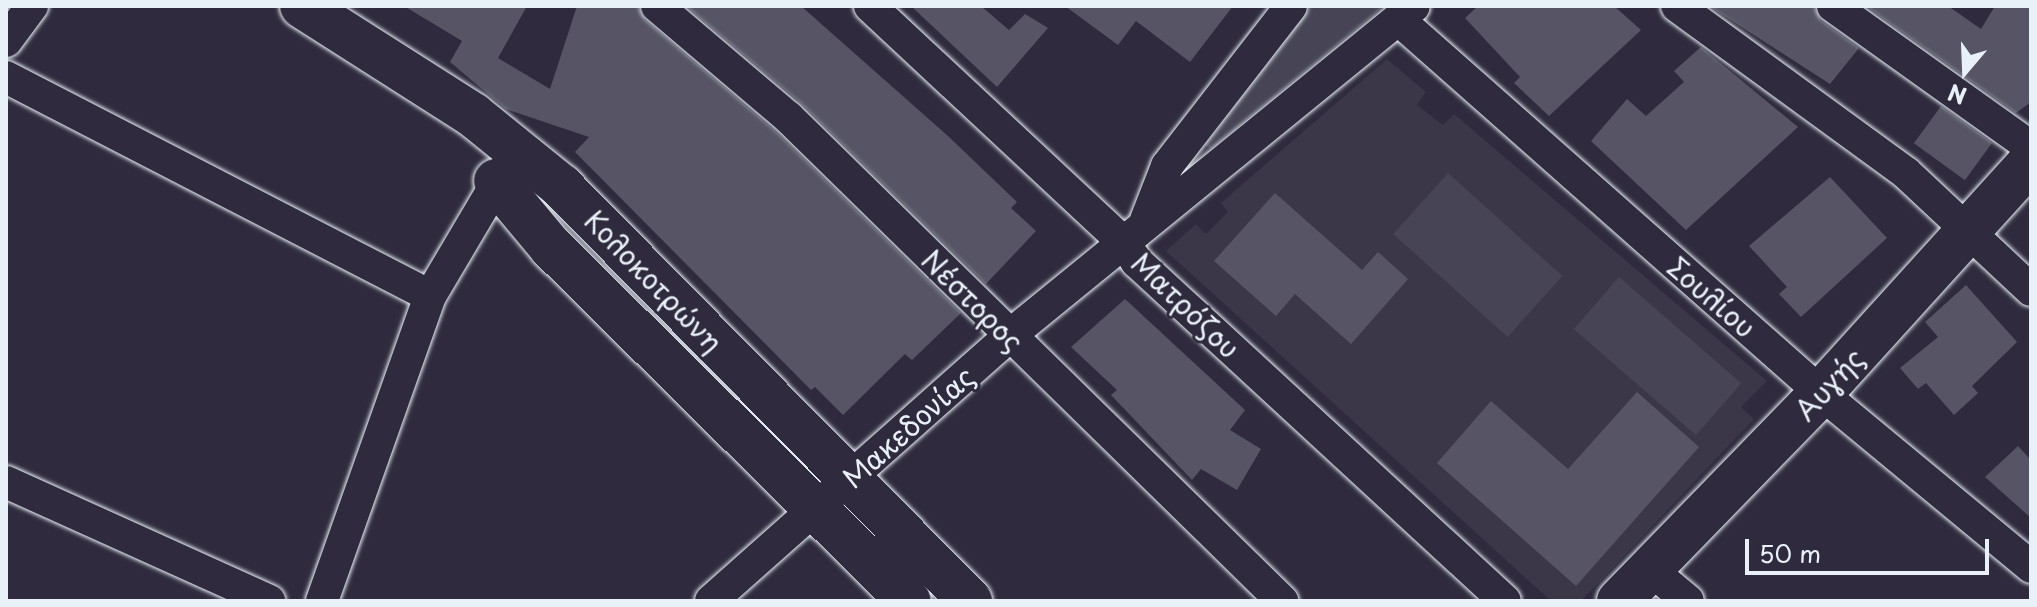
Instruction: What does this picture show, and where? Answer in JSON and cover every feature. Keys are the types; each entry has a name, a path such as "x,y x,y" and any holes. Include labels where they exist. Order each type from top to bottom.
{"street":[{"path":"7,36 32,6"},
{"name":"Κολοκοτρώνη","path":"302,6 507,164 849,480 970,601"},
{"name":"Νέστορος","path":"657,6 788,117 1282,601"},
{"name":"Ματρόζου","path":"870,6 1134,233 1137,262 1504,600"},
{"name":"Μακεδονίας","path":"1134,233 1167,166 1291,6"},
{"path":"1677,6 1906,173 1972,230 2031,290"},
{"path":"1833,6 2031,147"},
{"name":"Μακεδονίας","path":"711,601 1009,336 1406,13"},
{"name":"Σουλίου","path":"1406,13 1821,393 2031,567"},
{"path":"6,77 430,296"},
{"name":"Αυγής","path":"1619,601 1821,393 1972,230 2031,161"},
{"path":"322,601 430,296 507,164"},
{"name":"Κολοκοτρώνη","path":"507,164 551,247 909,601"},
{"path":"6,482 269,601"},
{"path":"1651,570 1688,601"}],"shaded area":[{"path":"1311,6 1384,6 1210,149 1205,145"},
{"path":"1387,59 1426,92 1417,105 1443,125 1454,114 1767,381 1741,407 1754,419 1581,601 1551,601 1166,251 1196,224 1206,234 1228,212 1221,203"},
{"path":"1448,173 1562,276 1508,337 1393,234"},
{"path":"1619,277 1741,383 1696,435 1574,329"}],"building":[{"path":"404,6 527,6 498,58 550,89 577,6 638,6 645,20 775,131 961,313 912,360 905,354 843,415 815,387 811,390 575,152 589,137 506,109 450,62 462,41"},
{"path":"686,6 801,6 948,136 1017,202 1011,208 1036,231 986,284 801,103"},
{"path":"911,6 981,6 1009,30 1025,14 1048,28 997,87"},
{"path":"1065,6 1233,6 1190,62 1136,21 1118,45"},
{"path":"1478,6 1614,6 1641,30 1549,116 1514,83 1520,77 1465,18"},
{"path":"1709,6 1814,6 1821,21 1859,48 1830,84"},
{"path":"1866,6 1948,6 1981,29 1995,6 2031,6 2031,102 2016,113"},
{"path":"1701,47 1798,127 1686,230 1591,141 1627,99 1646,116 1684,82 1674,71"},
{"path":"1941,106 1992,143 1965,180 1914,143"},
{"path":"1830,177 1887,238 1801,317 1779,294 1787,287 1749,246"},
{"path":"1275,193 1362,270 1378,252 1408,279 1351,344 1295,294 1276,316 1214,261"},
{"path":"1966,285 2017,342 1972,386 1978,393 1954,415 1926,383 1918,389 1900,368 1938,337 1925,322"},
{"path":"1125,299 1245,410 1230,430 1261,449 1237,490 1201,469 1192,480 1111,395 1117,390 1071,347"},
{"path":"1637,392 1699,447 1576,586 1437,463 1491,401 1568,469"},
{"path":"2018,446 2031,460 2031,518 1985,477"}]}
